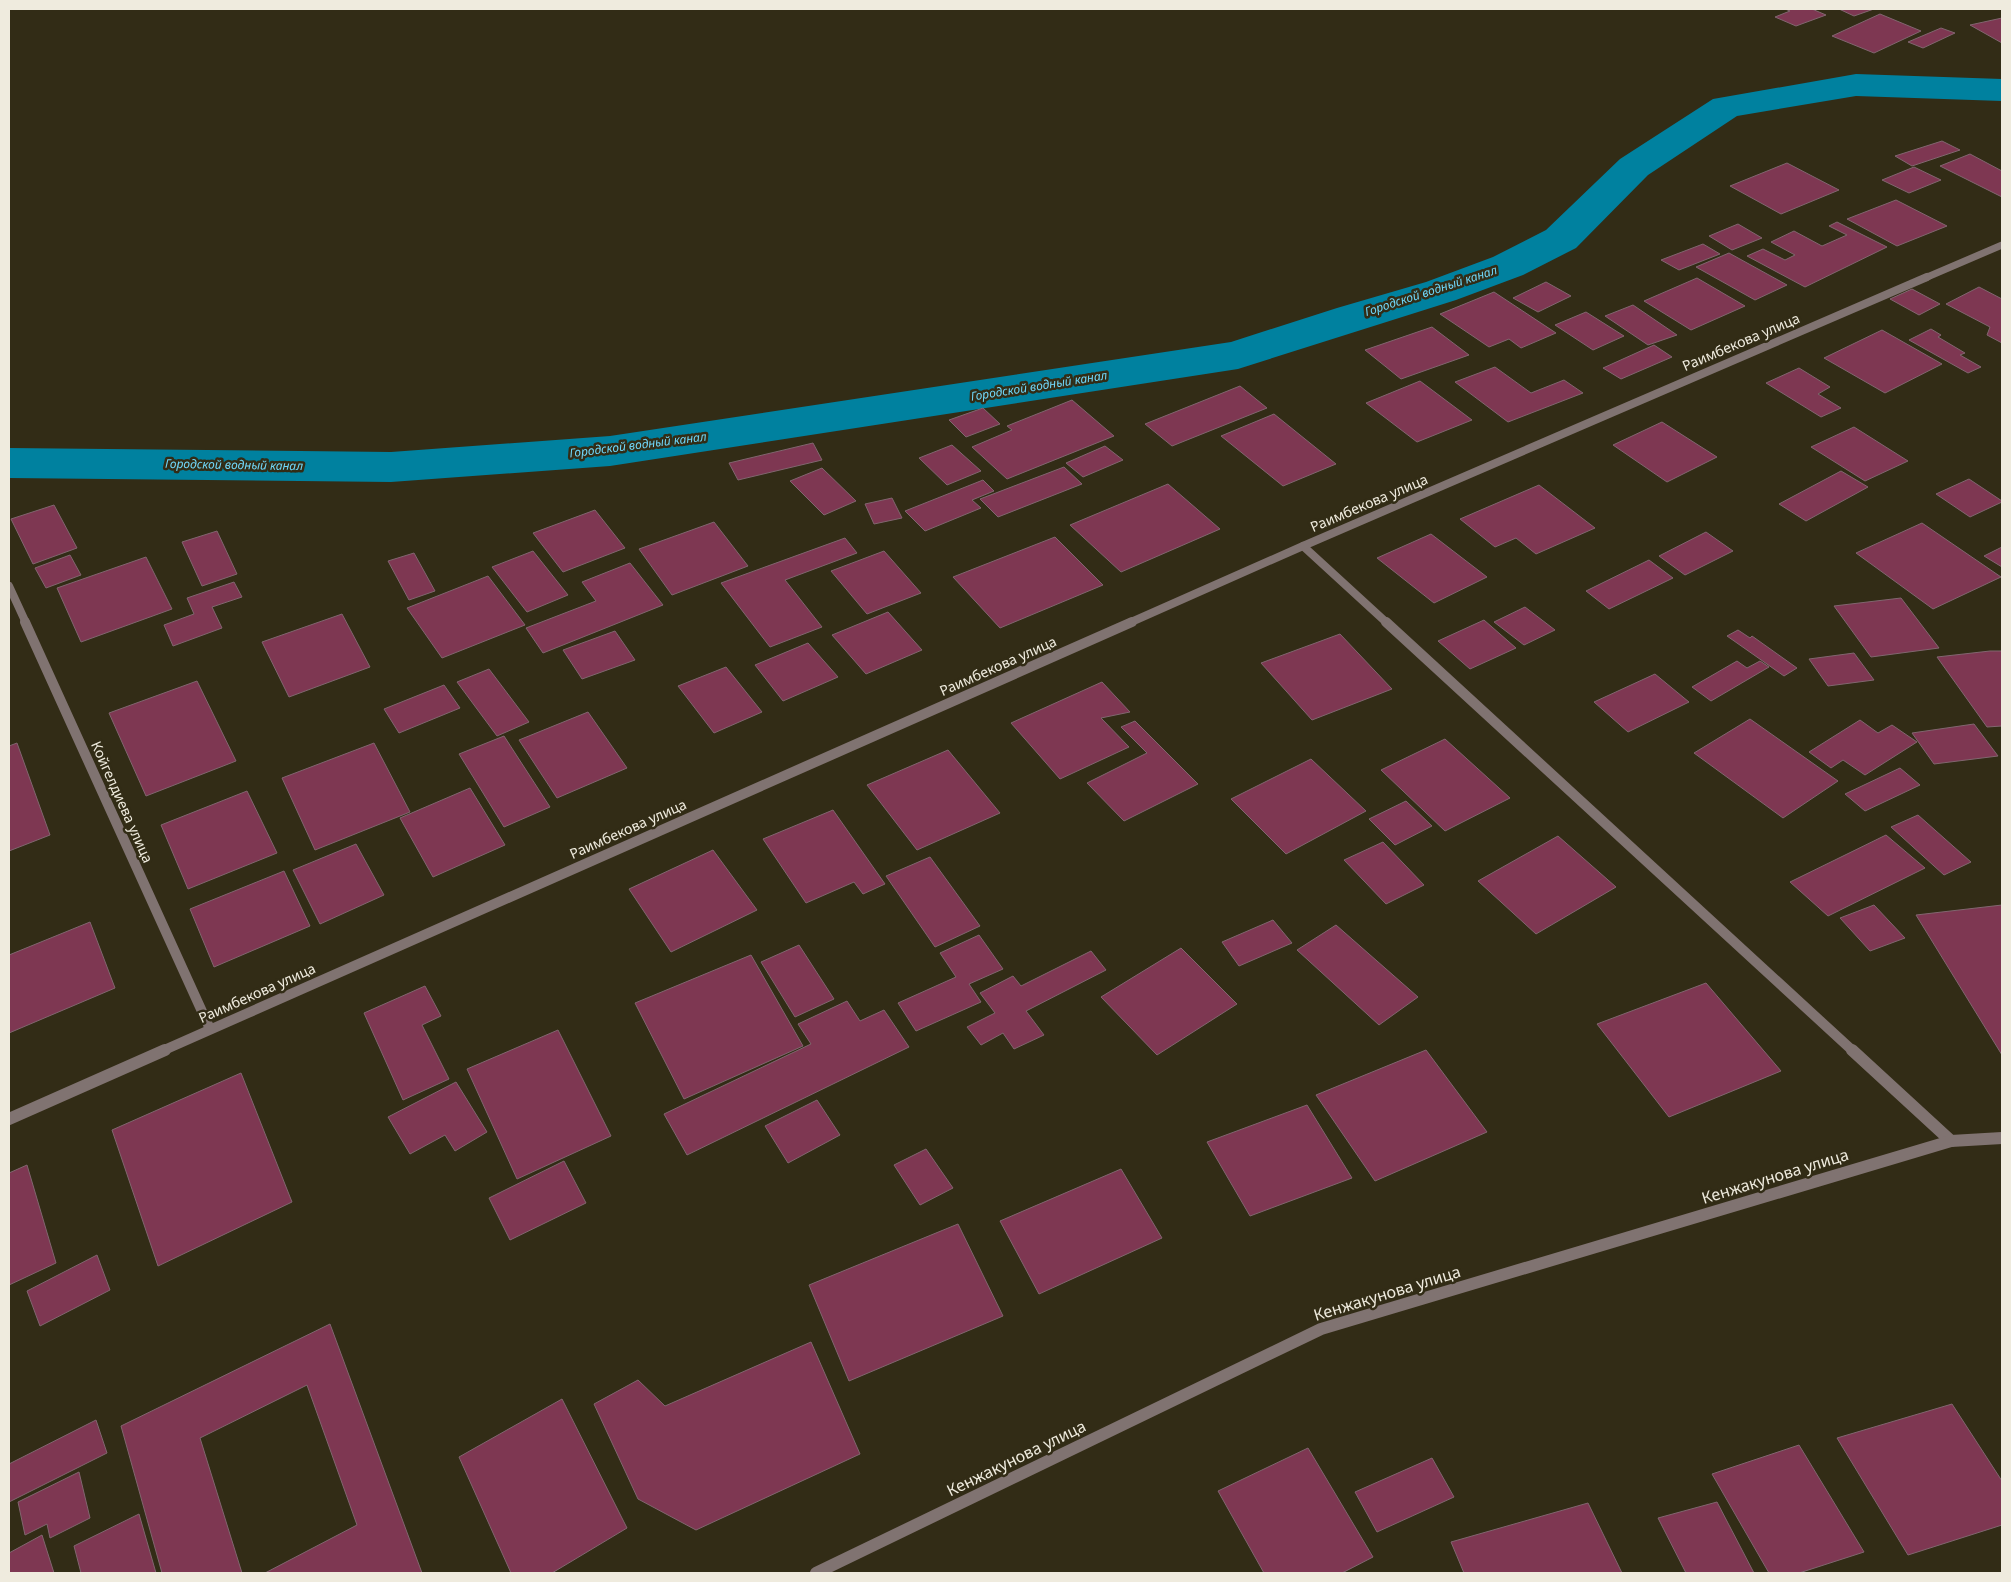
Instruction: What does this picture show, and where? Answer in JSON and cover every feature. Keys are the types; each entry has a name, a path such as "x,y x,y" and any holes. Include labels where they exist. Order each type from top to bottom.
{"street":[{"name":"Раимбекова улица","path":"9,1119 1302,546 2002,245"},
{"path":"1992,248 2002,254"},
{"path":"1302,546 1951,1141"},
{"name":"Койгелдиева улица","path":"9,586 210,1029"},
{"name":"Кенжакунова улица","path":"816,1573 1321,1329 1951,1141 2002,1138"}],"building":[{"path":"1785,9 1812,9 1826,15 1796,26 1775,17 1790,11"},
{"path":"1839,9 1874,9 1854,16"},
{"path":"1880,14 1921,31 1874,53 1832,36"},
{"path":"2002,18 2002,43 1970,25"},
{"path":"1941,28 1955,33 1923,48 1908,42"},
{"path":"1942,141 1960,150 1912,166 1895,156"},
{"path":"1970,154 2002,171 2002,197 1940,166"},
{"path":"1787,163 1839,190 1781,214 1730,186"},
{"path":"1914,167 1941,180 1909,193 1882,180"},
{"path":"1896,200 1947,226 1897,246 1847,219"},
{"path":"1837,222 1887,247 1805,287 1747,256 1763,249 1785,260 1795,255 1771,242 1794,231 1822,246 1847,235 1829,226"},
{"path":"1738,224 1762,238 1732,250 1709,236"},
{"path":"1703,244 1720,254 1679,270 1661,260"},
{"path":"1729,253 1787,285 1755,300 1696,267"},
{"path":"1697,278 1745,306 1691,330 1644,301"},
{"path":"1546,282 1571,296 1538,312 1513,298"},
{"path":"1979,287 2002,299 2002,343 1987,335 1990,327 1946,304"},
{"path":"1912,289 1940,304 1919,315 1890,299"},
{"path":"1494,292 1556,333 1521,348 1509,339 1489,347 1440,314"},
{"path":"1633,305 1677,335 1648,345 1605,316"},
{"path":"1586,312 1624,336 1593,350 1555,325"},
{"path":"1432,327 1469,355 1401,379 1365,350"},
{"path":"1931,329 1941,335 1938,337 1965,353 1960,355 1981,367 1968,373 1909,340"},
{"path":"1882,330 1942,364 1885,393 1824,358"},
{"path":"1654,345 1672,357 1621,379 1603,368"},
{"path":"1495,367 1531,393 1564,380 1583,393 1508,422 1455,382"},
{"path":"1799,368 1830,387 1818,394 1841,408 1821,417 1766,383"},
{"path":"1420,381 1472,420 1417,442 1366,403"},
{"path":"1240,386 1267,408 1172,446 1145,424"},
{"path":"1072,400 1114,436 1007,479 972,447 1012,430 1007,426"},
{"path":"983,408 1000,424 966,437 949,420"},
{"path":"1274,414 1336,464 1283,486 1221,436"},
{"path":"1662,422 1717,457 1667,482 1613,445"},
{"path":"1854,427 1908,461 1865,481 1811,447"},
{"path":"813,443 822,460 738,480 729,463"},
{"path":"952,445 981,471 947,485 919,458"},
{"path":"1105,446 1123,460 1083,477 1066,463"},
{"path":"1064,467 1082,484 998,517 980,499"},
{"path":"822,468 856,501 824,515 790,481"},
{"path":"1841,471 1868,487 1806,521 1779,504"},
{"path":"1969,479 2002,502 1970,517 1936,494"},
{"path":"983,480 994,491 972,500 981,508 925,531 905,511"},
{"path":"1168,484 1220,529 1121,572 1070,525"},
{"path":"1539,485 1595,528 1536,554 1516,538 1495,547 1460,519"},
{"path":"892,498 902,518 874,524 865,504"},
{"path":"54,505 77,548 33,564 11,519"},
{"path":"595,510 625,548 563,572 533,533"},
{"path":"714,522 748,566 672,595 639,549"},
{"path":"1922,523 2001,577 1933,609 1856,553"},
{"path":"217,531 237,574 202,586 182,542"},
{"path":"1706,532 1733,551 1685,575 1659,556"},
{"path":"1431,534 1487,577 1434,603 1377,558"},
{"path":"1055,537 1103,585 1000,628 953,577"},
{"path":"845,538 857,553 785,580 822,627 770,647 721,583"},
{"path":"2002,547 2002,567 1984,556"},
{"path":"533,551 568,595 527,612 492,567"},
{"path":"884,551 921,593 867,614 831,571"},
{"path":"414,553 435,591 409,600 388,561"},
{"path":"70,555 81,575 46,588 35,568"},
{"path":"146,557 172,609 81,642 57,588"},
{"path":"1649,560 1673,578 1609,609 1586,591"},
{"path":"630,563 663,605 543,653 526,628 596,601 582,582"},
{"path":"488,576 525,625 442,658 407,608"},
{"path":"234,582 242,597 212,607 222,628 173,646 164,625 194,614 187,598"},
{"path":"1901,598 1939,648 1871,657 1834,606"},
{"path":"1525,607 1555,630 1524,645 1494,622"},
{"path":"888,612 922,650 866,674 832,635"},
{"path":"342,614 370,667 289,697 262,642"},
{"path":"1484,620 1516,648 1470,669 1438,641"},
{"path":"1738,630 1750,638 1752,636 1797,668 1784,676 1727,636"},
{"path":"615,631 635,660 582,679 563,650"},
{"path":"1340,634 1392,689 1312,720 1261,663"},
{"path":"808,643 838,677 783,701 755,665"},
{"path":"2002,651 2002,726 1987,727 1937,657"},
{"path":"1854,653 1874,680 1828,686 1809,659"},
{"path":"1737,661 1747,668 1760,661 1769,667 1711,701 1692,687"},
{"path":"726,667 762,712 714,733 678,686"},
{"path":"489,669 529,722 497,736 457,682"},
{"path":"1655,674 1689,702 1628,732 1594,702"},
{"path":"197,681 236,761 146,796 109,713"},
{"path":"1102,682 1130,712 1101,718 1129,747 1060,779 1011,723"},
{"path":"444,685 460,708 399,733 384,709"},
{"path":"588,712 627,768 557,798 519,740"},
{"path":"1750,719 1838,781 1783,818 1694,753"},
{"path":"1860,720 1878,733 1892,725 1917,742 1865,775 1843,760 1831,768 1809,752"},
{"path":"1135,721 1198,784 1124,821 1087,783 1147,753 1121,727"},
{"path":"1974,724 1998,756 1934,764 1912,733"},
{"path":"504,736 550,807 504,827 459,754"},
{"path":"1445,739 1510,798 1445,831 1381,770"},
{"path":"17,743 50,835 9,851 9,746"},
{"path":"374,743 410,812 315,850 282,778"},
{"path":"948,750 1000,813 917,850 867,785"},
{"path":"1311,759 1366,811 1286,854 1231,799"},
{"path":"1900,768 1920,785 1865,811 1845,794"},
{"path":"470,788 505,845 433,877 400,818"},
{"path":"247,791 277,853 188,889 161,825"},
{"path":"1406,801 1432,826 1395,845 1369,819"},
{"path":"833,810 885,884 863,894 854,882 806,903 763,839"},
{"path":"1918,815 1971,862 1944,875 1891,827"},
{"path":"1886,835 1925,868 1828,916 1790,882"},
{"path":"1558,836 1616,887 1536,934 1478,881"},
{"path":"1383,842 1424,885 1386,904 1344,860"},
{"path":"356,844 384,895 320,924 293,870"},
{"path":"713,850 757,910 671,952 629,889"},
{"path":"930,857 980,926 935,947 886,876"},
{"path":"284,871 310,926 214,967 190,909"},
{"path":"1874,905 1905,938 1870,951 1840,918"},
{"path":"2002,905 2002,1055 1916,915"},
{"path":"1273,920 1292,943 1239,966 1222,942"},
{"path":"90,922 115,988 9,1033 9,955"},
{"path":"1336,925 1418,997 1379,1025 1297,950"},
{"path":"979,935 1003,969 969,984 981,1002 916,1031 898,1003 956,977 940,953"},
{"path":"799,945 834,999 795,1017 761,962"},
{"path":"1181,948 1237,1004 1157,1055 1101,997"},
{"path":"1091,951 1106,970 1026,1011 1044,1035 1014,1049 1003,1033 981,1045 967,1027 995,1013 980,993 1013,976 1021,986"},
{"path":"751,955 803,1046 684,1099 635,1003"},
{"path":"1706,983 1781,1071 1669,1117 1597,1024"},
{"path":"425,986 441,1016 422,1025 449,1079 403,1100 364,1013"},
{"path":"847,1001 860,1021 884,1010 909,1047 687,1155 664,1114 811,1044 798,1024"},
{"path":"558,1030 611,1136 517,1179 467,1069"},
{"path":"1426,1050 1487,1132 1375,1181 1316,1095"},
{"path":"241,1073 292,1202 158,1266 112,1130"},
{"path":"456,1082 487,1132 455,1151 445,1135 410,1154 388,1117"},
{"path":"817,1100 840,1135 788,1163 765,1126"},
{"path":"1307,1105 1352,1178 1250,1216 1207,1142"},
{"path":"926,1149 953,1188 920,1205 894,1165"},
{"path":"564,1161 586,1203 510,1240 489,1198"},
{"path":"27,1165 56,1263 9,1285 9,1173"},
{"path":"1121,1169 1162,1238 1039,1294 1000,1221"},
{"path":"958,1224 1003,1316 849,1381 809,1285"},
{"path":"97,1255 110,1290 40,1326 27,1291"},
{"path":"330,1324 422,1573 265,1573 357,1525 307,1385 200,1438 242,1573 162,1573 121,1426"},
{"path":"811,1342 860,1454 696,1530 638,1499 594,1404 638,1380 665,1406"},
{"path":"562,1399 627,1528 552,1573 511,1573 459,1457"},
{"path":"1952,1404 2002,1481 2002,1525 1908,1555 1837,1438"},
{"path":"96,1420 107,1453 9,1502 9,1464"},
{"path":"1799,1445 1864,1552 1799,1573 1769,1573 1712,1474"},
{"path":"1308,1448 1373,1557 1342,1573 1264,1573 1218,1491"},
{"path":"1432,1458 1454,1497 1377,1532 1355,1492"},
{"path":"79,1472 90,1518 50,1538 47,1524 25,1535 18,1502"},
{"path":"1717,1502 1754,1573 1686,1573 1658,1518"},
{"path":"1588,1503 1622,1573 1464,1573 1451,1542"},
{"path":"139,1514 156,1573 81,1573 74,1546"},
{"path":"42,1535 54,1573 9,1573 9,1553"}],"waterway":[{"name":"Городской водный канал","path":"9,463 391,467 610,451 1238,355 1353,317 1441,291 1508,266 1561,239 1634,167 1726,107 1856,85 2002,90"}]}
